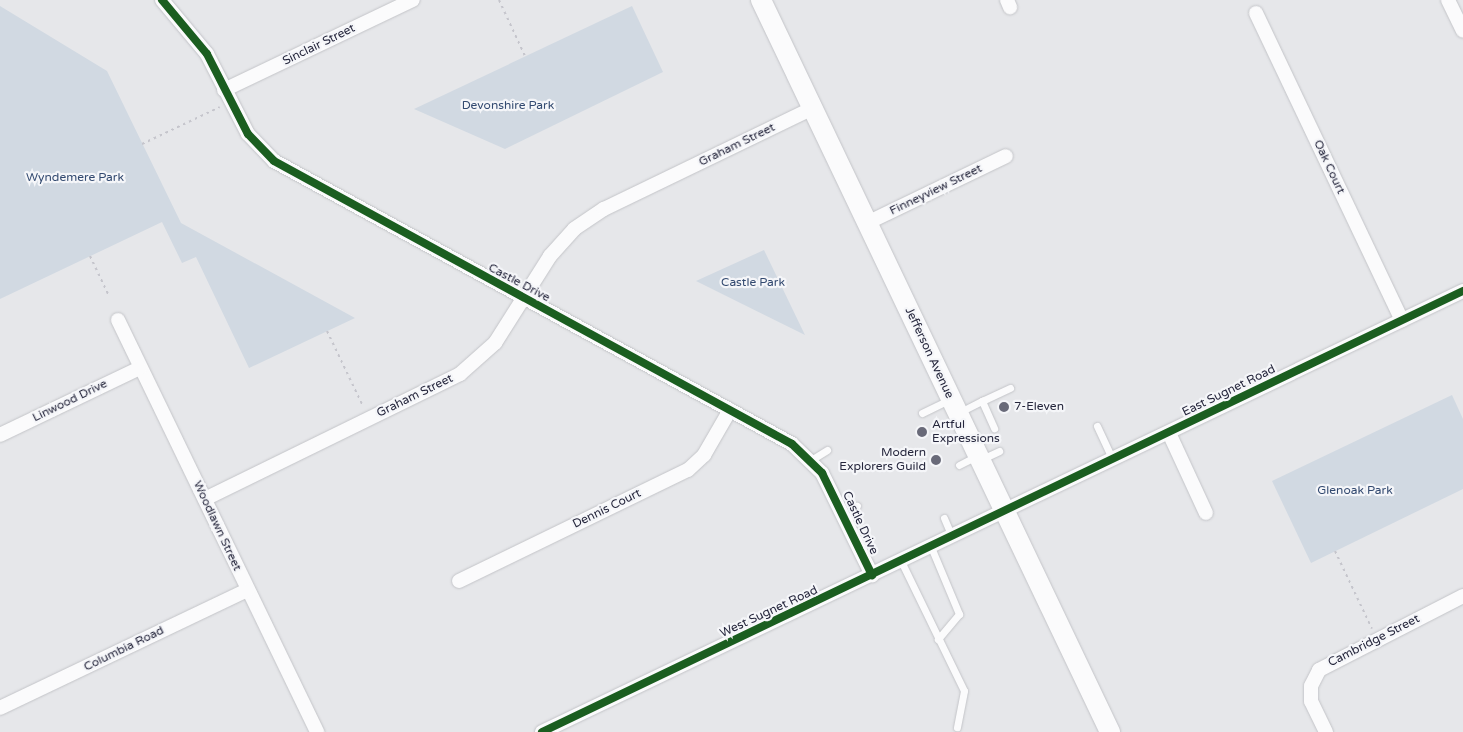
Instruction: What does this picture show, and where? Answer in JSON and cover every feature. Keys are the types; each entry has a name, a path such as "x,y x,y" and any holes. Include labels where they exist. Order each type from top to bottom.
{"street":[{"name":"Castle Drive","path":"162,0 207,54 248,134 274,162 792,444 811,460 848,523 872,575"},
{"name":"Sinclair Street","path":"224,90 413,0"},
{"name":"Jefferson Avenue","path":"761,0 1110,732"},
{"path":"1448,0 1463,31"},
{"name":"Oak Court","path":"1256,13 1402,320"},
{"name":"Graham Street","path":"205,499 460,374 496,343 523,298 574,229 604,209 813,108"},
{"name":"Finneyview Street","path":"867,223 1006,156"},
{"name":"East Sugnet Road","path":"1004,512 1463,290"},
{"name":"Woodlawn Street","path":"118,320 317,732"},
{"name":"Linwood Drive","path":"0,435 140,368"},
{"name":"Dennis Court","path":"459,580 688,470 704,455 730,410"},
{"path":"1169,433 1206,513"},
{"name":"West Sugnet Road","path":"542,732 1004,512"},
{"name":"Columbia Road","path":"0,708 247,590"},
{"name":"Cambridge Street","path":"1326,732 1311,701 1311,686 1319,670 1377,638 1463,596"}],"lane":[{"path":"922,413 982,401 1010,388"},
{"path":"982,401 994,428"},
{"path":"1097,426 1113,460"},
{"path":"811,460 827,450"},
{"path":"959,465 999,451"},
{"path":"848,523 857,506"},
{"path":"944,518 952,537"},
{"path":"931,547 959,614 938,639"},
{"path":"901,561 964,691 957,727"}],"path":[{"path":"499,0 526,56"},
{"path":"142,144 220,107"},
{"path":"90,256 109,296"},
{"path":"327,331 363,406"},
{"path":"1335,551 1377,638"}],"green space":[{"name":"Wyndemere Park","path":"0,6 107,71 181,223 355,318 249,368 196,257 182,263 162,222 0,299"},
{"name":"Devonshire Park","path":"632,6 663,72 505,149 414,109"},
{"name":"Castle Park","path":"764,250 805,335 696,281"},
{"name":"Glenoak Park","path":"1452,395 1463,419 1463,489 1311,563 1272,481"}],"cycle path":[{"path":"162,0 207,54 248,134 274,161 792,444 822,473 872,575"},
{"path":"542,732 1463,291"}],"place":[{"name":"7-Eleven","path":"1004,407"},
{"name":"Artful Expressions","path":"922,432"},
{"name":"Modern Explorers Guild","path":"936,460"}]}
